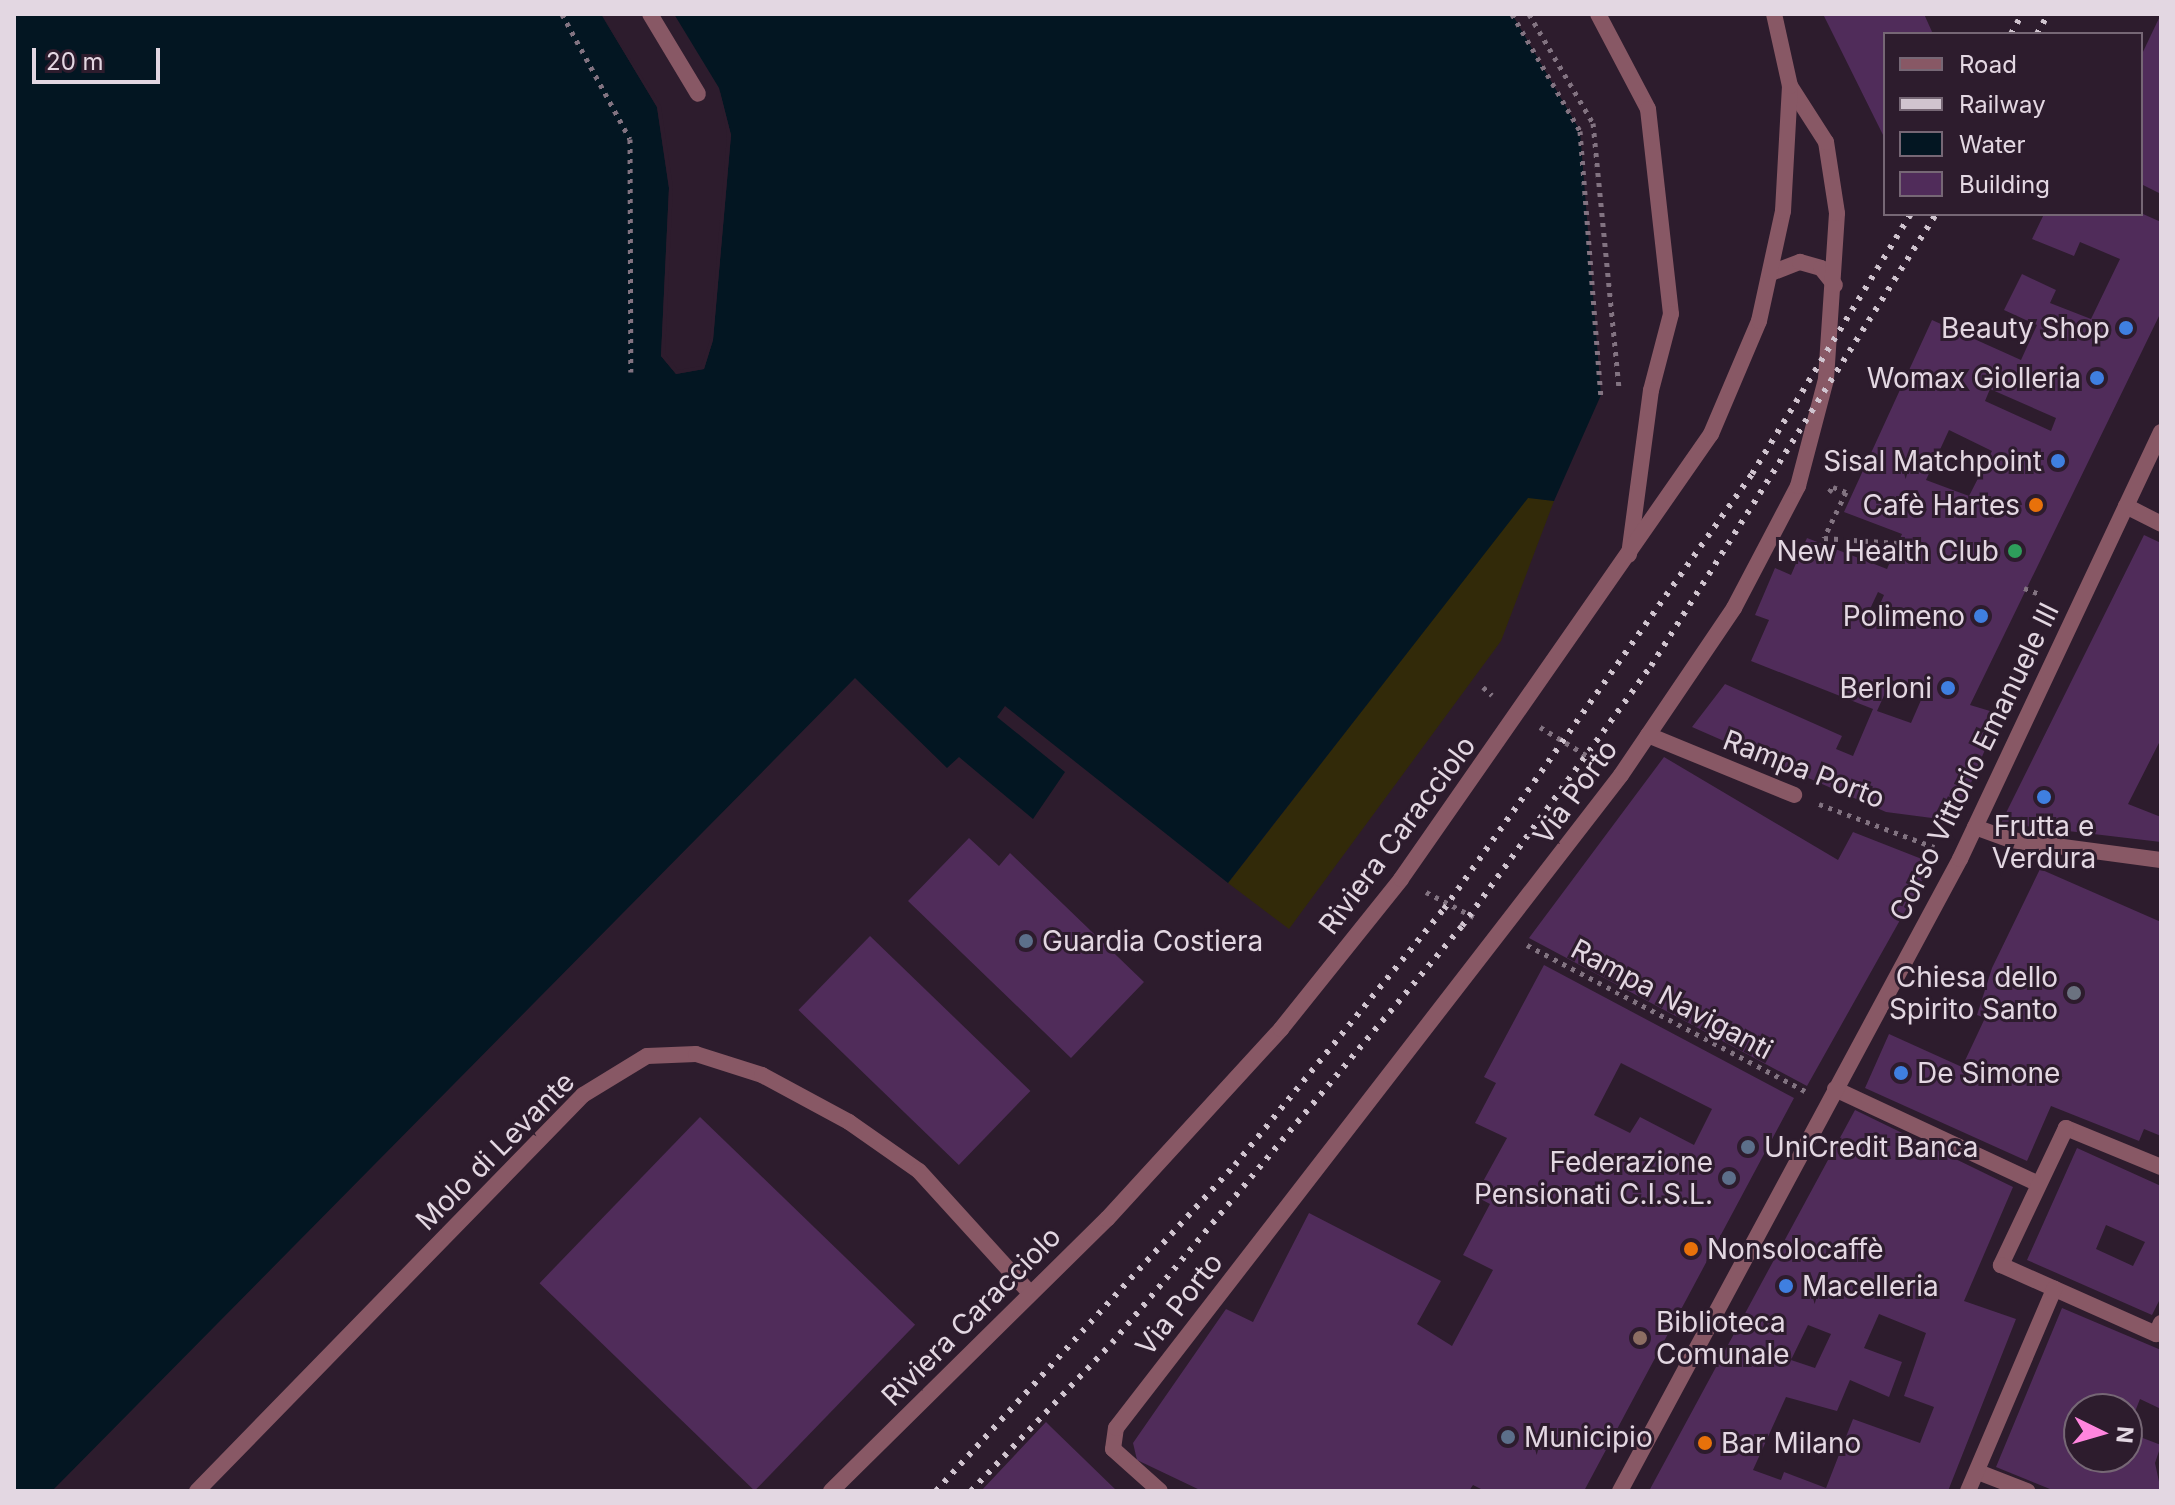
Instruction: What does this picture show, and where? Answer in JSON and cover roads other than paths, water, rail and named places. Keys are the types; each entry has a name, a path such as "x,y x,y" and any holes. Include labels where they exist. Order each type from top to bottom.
{"street":[{"path":"650,14 698,94"},
{"path":"1598,14 1648,109 1671,314 1651,390 1629,558"},
{"name":"Via Porto","path":"1160,1491 1113,1449 1116,1428 1648,735 1734,608 1798,486 1826,379 1835,285 1837,213 1826,142 1790,86 1774,14"},
{"name":"Riviera Caracciolo","path":"831,1491 1029,1292 1118,1208 1281,1029 1401,879 1629,558 1711,434 1738,378 1771,273 1791,151 1790,86"},
{"path":"1771,273 1800,262 1821,268 1835,285"},
{"name":"Corso Vittorio Emanuele III","path":"1620,1491 1975,827 2161,432"},
{"path":"2126,506 2161,524"},
{"name":"Rampa Porto","path":"1648,735 1794,795"},
{"path":"1975,827 2011,840 2161,860"},
{"name":"Molo di Levante","path":"197,1491 583,1095 647,1056 696,1054 762,1075 849,1122 919,1171 1029,1292"},
{"path":"1835,1089 2037,1183"},
{"path":"2159,1331 2001,1265 2037,1183 2066,1128 2161,1167"},
{"path":"1968,1491 2054,1289"},
{"path":"1978,1472 2027,1491"}],"water":[{"path":"14,14 601,14 657,107 669,188 661,356 676,374 704,369 713,340 731,135 719,88 674,14 1512,14 1580,131 1601,395 1554,501 1528,498 1228,883 1005,706 997,717 1065,772 1033,819 959,757 947,768 855,678 52,1491 14,1491"}],"railway":[{"path":"2012,32 2022,14"},
{"path":"2038,32 2048,14"},
{"path":"936,1491 1235,1165 1444,909 1752,474 1910,216"},
{"path":"971,1491 1112,1343 1462,926 1651,666 1935,216"}],"place":[{"name":"Beauty Shop","path":"2126,328"},
{"name":"Womax Giolleria","path":"2097,378"},
{"name":"Sisal Matchpoint","path":"2058,461"},
{"name":"Cafè Hartes","path":"2036,505"},
{"name":"New Health Club","path":"2015,551"},
{"name":"Polimeno","path":"1981,616"},
{"name":"Berloni","path":"1948,688"},
{"name":"Frutta e Verdura","path":"2044,797"},
{"name":"Guardia Costiera","path":"1026,941"},
{"name":"Chiesa dello Spirito Santo","path":"2074,993"},
{"name":"De Simone","path":"1901,1073"},
{"name":"UniCredit Banca","path":"1748,1147"},
{"name":"Federazione Pensionati C.I.S.L.","path":"1729,1178"},
{"name":"Nonsolocaffè","path":"1691,1249"},
{"name":"Macelleria","path":"1786,1286"},
{"name":"Biblioteca Comunale","path":"1640,1338"},
{"name":"Municipio","path":"1508,1437"},
{"name":"Bar Milano","path":"1705,1443"}]}
